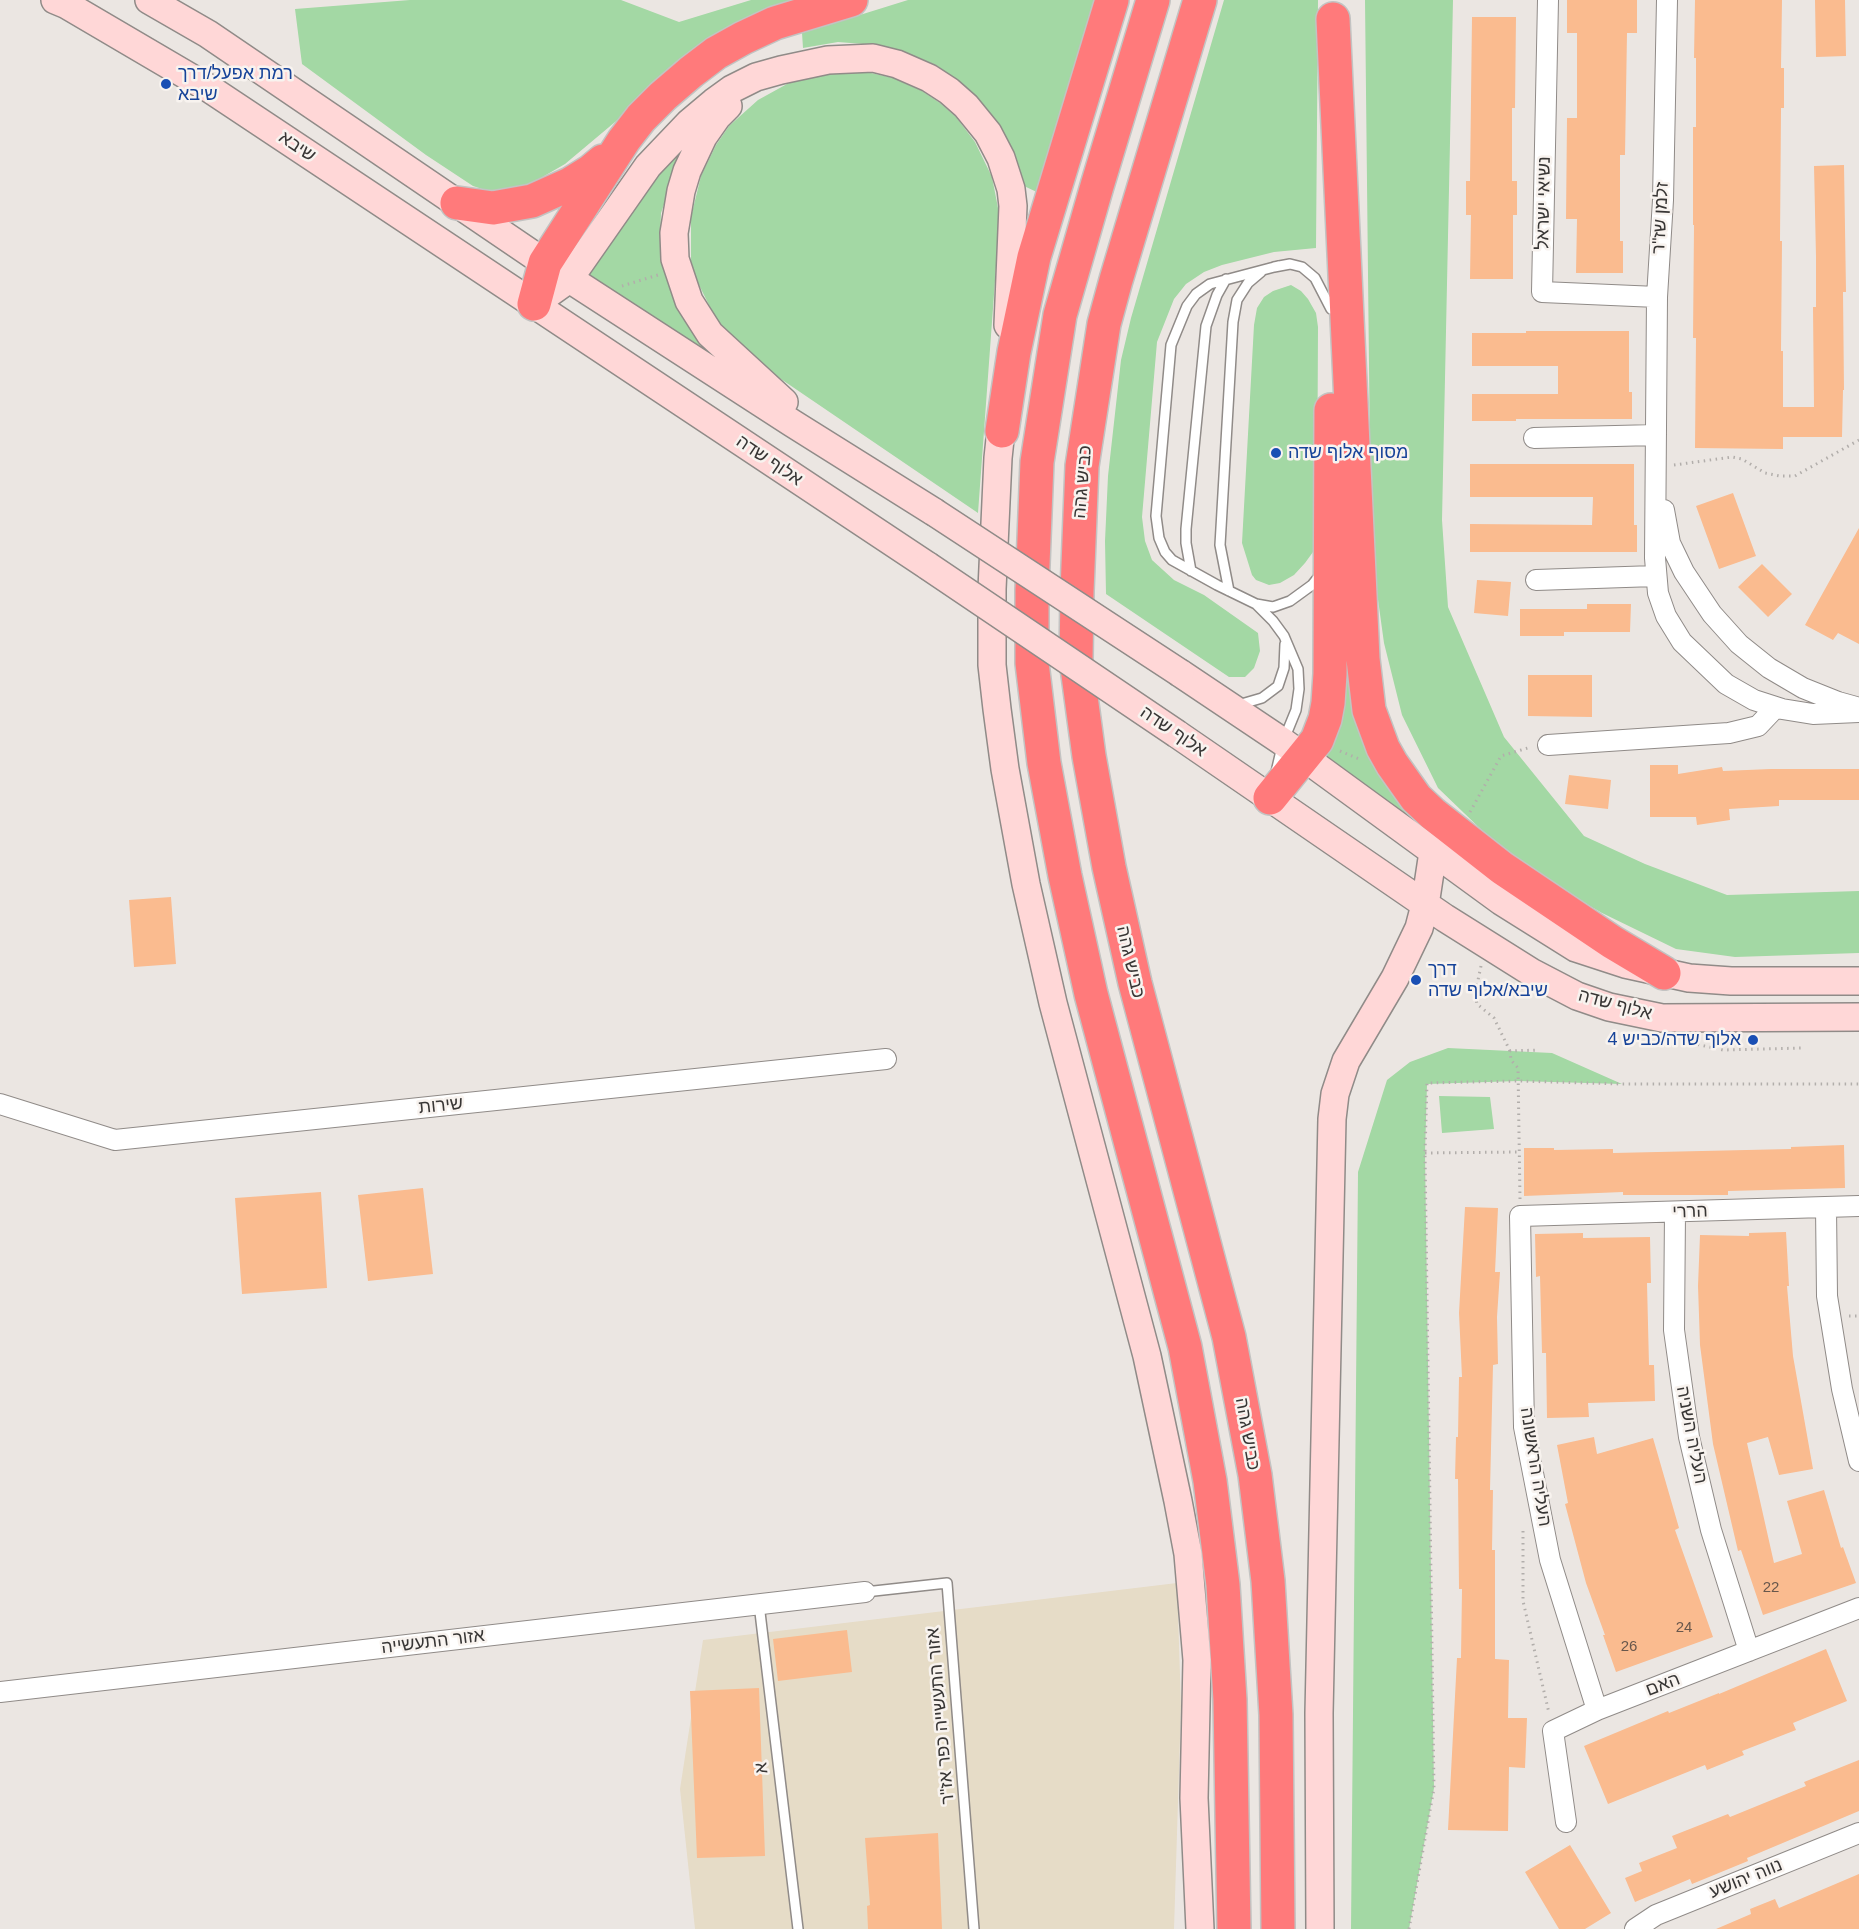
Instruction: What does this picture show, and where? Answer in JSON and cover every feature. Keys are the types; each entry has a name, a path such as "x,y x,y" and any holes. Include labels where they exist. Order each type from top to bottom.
{"highway":[{"path":"534,304 557,271 624,141 641,118 663,96 716,53 743,38 775,23 851,0"},
{"path":"1002,431 1014,352 1034,257 1112,0"},
{"path":"1153,0 1060,315 1037,462 1032,590 1032,663 1044,763 1065,876 1091,994 1185,1347 1210,1482 1223,1585 1230,1700 1234,1929"},
{"name":"כביש גהה","path":"1200,0 1104,324 1082,466 1077,579 1077,660 1089,756 1109,867 1135,983 1229,1337 1255,1475 1268,1581 1272,1645 1278,1777 1278,1929"},
{"path":"1270,798 1301,746 1326,719 1329,693 1333,10"},
{"path":"1333,10 1363,659 1369,710 1383,748 1395,768 1416,798 1433,814 1493,861 1612,942 1664,973"},
{"path":"457,203 508,207 544,197 591,171 624,141"}],"main road":[{"name":"שיבא","path":"55,0 210,88 534,304"},
{"path":"149,0 208,34 557,271 934,512 1224,704 1301,746 1432,852 1501,901 1576,948 1625,964 1689,978 1731,981 1859,981"},
{"path":"557,271 667,144 689,123 732,89 756,77 781,69 828,60 873,58 897,64 929,78 966,106 988,134 1006,172 1013,207 1014,234 1002,431 998,458 992,589 992,665 1005,770 1026,884 1050,992 1147,1356 1179,1501 1188,1554 1197,1660 1194,1798 1200,1929"},
{"path":"781,69 749,87 733,101 717,117 694,153 681,191 674,233 677,269 689,301 710,334 846,456"},
{"name":"אלוף שדה","path":"534,304 928,566 1425,905 1531,972 1577,996 1609,1007 1662,1018 1859,1017"},
{"path":"1320,1929 1319,1713 1332,1119 1335,1094 1347,1061 1395,978 1419,928 1425,905 1432,852"},
{"path":"1395,978 1414,956 1434,939 1446,931 1462,929"}],"street":[{"name":"נשיאי ישראל","path":"1548,0 1542,292 1657,297"},
{"name":"זלמן שז\"ר","path":"1666,0 1663,200 1657,297 1655,576 1658,593 1666,616 1682,642 1726,684 1754,700 1776,707 1813,714 1859,710"},
{"name":"זלמן שז\"ר","path":"1656,435 1658,468 1670,543 1684,572 1712,614 1739,644 1769,668 1803,688 1859,710"},
{"path":"1534,438 1656,435"},
{"path":"1536,580 1655,576"},
{"path":"1548,745 1729,733 1758,726 1776,707"},
{"name":"שירות","path":"0,1104 115,1140 886,1059"},
{"name":"הררי","path":"1521,1216 1859,1206"},
{"path":"1826,1207 1827,1296 1842,1389 1859,1461"},
{"name":"העליה השניה","path":"1674,1213 1674,1330 1689,1437 1711,1530 1749,1651"},
{"name":"העליה הראשונה","path":"1521,1216 1524,1427 1550,1560 1597,1710"},
{"name":"אזור התעשייה","path":"0,1692 865,1592"},
{"name":"האם","path":"1553,1731 1597,1710 1859,1608"},
{"path":"1553,1731 1566,1822"},
{"name":"נווה יהושע","path":"1635,1929 1656,1915 1859,1833"}],"lane":[{"path":"1330,557 1312,585 1296,598 1273,607 1256,604 1172,560 1165,552 1159,538 1156,516 1171,345 1187,306 1196,294 1210,284 1290,264 1302,267 1315,278 1331,309"},
{"path":"1229,591 1220,545 1233,322 1237,300 1248,283 1262,272 1278,266"},
{"path":"1191,571 1186,529 1206,326 1217,295 1226,279"},
{"path":"1256,604 1284,636 1298,669 1299,690 1296,710 1301,746"},
{"path":"1224,704 1253,702 1271,693 1278,686 1286,656 1284,636"},
{"name":"אזור התעשייה כפר אז\"ר","path":"865,1592 947,1583 974,1929"},
{"name":"א","path":"759,1604 798,1929"}],"path":[{"path":"620,286 677,269"},
{"path":"1658,468 1732,457 1742,459 1765,473 1795,476 1859,440"},
{"path":"1469,814 1501,756 1525,748 1548,745"},
{"path":"1301,746 1389,772 1395,768"},
{"path":"1481,966 1475,994 1477,1004 1494,1018 1510,1051 1511,1059 1518,1068 1521,1216"},
{"path":"1510,1051 1539,1050"},
{"path":"1409,1929 1434,1788 1425,1153 1427,1083 1518,1081 1859,1084"},
{"path":"1425,1153 1519,1152"},
{"path":"1523,1520 1523,1601 1553,1731"}],"shaded area":[{"path":"1177,1583 1181,1706 1174,1929 695,1929 680,1789 703,1640"}],"green space":[{"path":"410,0 621,0 679,22 751,0 821,0 621,117 565,164 520,190 497,194 473,186 426,155 302,64 295,9"},
{"path":"908,0 1100,0 1041,194 1024,186 1014,152 1000,126 977,97 936,65 902,51 876,45 838,42 803,48 802,33"},
{"path":"1224,0 1318,0 1316,248 1274,252 1222,265 1204,272 1186,284 1174,299 1157,342 1142,517 1145,541 1152,560 1174,580 1204,595 1258,633 1260,651 1254,668 1245,677 1229,677 1106,594 1105,541 1108,476 1121,360 1131,318"},
{"path":"1365,0 1453,0 1442,520 1448,607 1504,737 1584,836 1645,864 1727,895 1859,891 1859,953 1735,957 1676,949 1602,913 1516,863 1438,788 1402,715 1384,643 1371,549"},
{"path":"840,72 871,73 893,78 922,91 940,103 956,117 975,142 992,177 999,226 978,513 750,358 718,323 697,281 691,261 691,217 701,176 716,145 729,126 758,100 787,84 810,76"},
{"path":"691,128 661,213 660,239 665,271 672,294 683,319 703,341 698,350 580,273"},
{"path":"1291,285 1308,299 1316,313 1318,327 1317,532 1313,552 1305,563 1294,575 1280,583 1269,585 1256,580 1252,575 1242,543 1254,325 1257,308 1264,297 1273,291"},
{"path":"1354,652 1417,809 1403,817 1320,757 1339,653"},
{"path":"1448,1048 1552,1053 1622,1084 1518,1081 1427,1084 1425,1153 1434,1788 1409,1929 1351,1929 1358,1172 1387,1080 1410,1062"},
{"path":"1439,1096 1490,1097 1494,1129 1442,1133"}],"building":[{"path":"1567,0 1637,0 1637,33 1627,33 1625,155 1620,155 1620,241 1623,241 1623,273 1576,273 1577,219 1566,219 1567,118 1577,118 1577,33 1567,33"},
{"path":"1695,0 1782,0 1781,68 1784,68 1784,108 1781,108 1780,241 1782,241 1783,407 1814,407 1813,307 1816,307 1816,257 1814,166 1844,165 1846,292 1843,292 1842,437 1783,437 1783,449 1695,448 1693,127 1696,127"},
{"path":"1815,0 1845,0 1846,56 1816,57"},
{"path":"1472,17 1516,17 1512,181 1517,181 1517,215 1513,215 1513,279 1470,279 1471,215 1466,215 1466,181 1470,181"},
{"path":"1526,331 1629,331 1629,392 1632,392 1632,419 1472,421 1472,394 1558,394 1558,366 1472,366 1472,333 1526,333"},
{"path":"1470,464 1634,464 1634,525 1637,525 1637,552 1470,552 1470,524 1592,525 1593,497 1470,497"},
{"path":"1733,493 1756,556 1719,569 1696,506"},
{"path":"1859,528 1859,644 1838,633 1833,640 1805,625"},
{"path":"1762,564 1792,594 1768,617 1738,587"},
{"path":"1477,580 1511,582 1508,616 1474,613"},
{"path":"1587,604 1631,604 1630,632 1564,632 1564,636 1520,636 1520,609 1587,609"},
{"path":"1528,675 1592,675 1592,717 1528,716"},
{"path":"1650,765 1678,765 1678,774 1722,767 1723,771 1859,769 1859,800 1779,800 1779,806 1729,809 1730,820 1697,825 1696,817 1650,817"},
{"path":"1569,775 1611,780 1608,809 1565,804"},
{"path":"171,897 176,964 134,967 129,900"},
{"path":"1844,1145 1845,1188 1728,1191 1728,1195 1623,1195 1623,1192 1524,1196 1524,1148 1613,1149 1613,1153 1791,1149 1791,1147"},
{"path":"423,1188 433,1274 368,1281 358,1195"},
{"path":"321,1192 327,1288 242,1294 235,1198"},
{"path":"1465,1207 1498,1208 1495,1272 1500,1272 1497,1317 1498,1364 1493,1365 1490,1490 1493,1490 1492,1550 1495,1550 1495,1659 1509,1660 1508,1718 1527,1718 1525,1768 1509,1767 1508,1831 1448,1830 1457,1658 1461,1658 1462,1589 1459,1589 1458,1479 1455,1479 1459,1377 1462,1377 1459,1313"},
{"path":"1786,1232 1789,1286 1787,1286 1793,1356 1813,1469 1779,1475 1768,1437 1747,1443 1774,1563 1802,1554 1787,1501 1824,1490 1841,1548 1843,1547 1856,1583 1763,1615 1741,1550 1738,1551 1713,1444 1700,1345 1698,1286 1700,1235 1749,1236 1749,1233"},
{"path":"1583,1233 1583,1238 1650,1237 1651,1283 1647,1283 1649,1365 1654,1365 1655,1401 1588,1403 1589,1417 1547,1418 1546,1353 1542,1353 1540,1276 1536,1277 1535,1234"},
{"path":"1594,1437 1597,1454 1653,1438 1679,1528 1675,1530 1713,1637 1616,1672 1586,1583 1565,1504 1568,1503 1557,1445"},
{"path":"847,1630 852,1672 778,1681 773,1639"},
{"path":"1826,1649 1847,1701 1793,1723 1796,1730 1742,1751 1744,1755 1707,1770 1705,1765 1608,1804 1584,1746 1668,1711 1669,1713 1719,1694"},
{"path":"759,1688 765,1856 697,1858 690,1691"},
{"path":"1859,1760 1859,1811 1692,1884 1690,1879 1635,1902 1625,1878 1642,1871 1639,1863 1677,1848 1672,1836 1728,1814 1730,1817 1806,1786 1804,1782"},
{"path":"938,1833 942,1929 868,1929 867,1906 870,1905 865,1838"},
{"path":"1570,1845 1611,1913 1585,1929 1559,1929 1525,1872"},
{"path":"1859,1874 1859,1929 1716,1929 1751,1914 1750,1909 1775,1899 1779,1908"}],"place":[{"name":"רמת אפעל/דרך שיבא","path":"166,84"},
{"name":"מסוף אלוף שדה","path":"1276,453"},
{"name":"דרך שיבא/אלוף שדה","path":"1416,980"},
{"name":"אלוף שדה/כביש 4","path":"1753,1040"}]}
